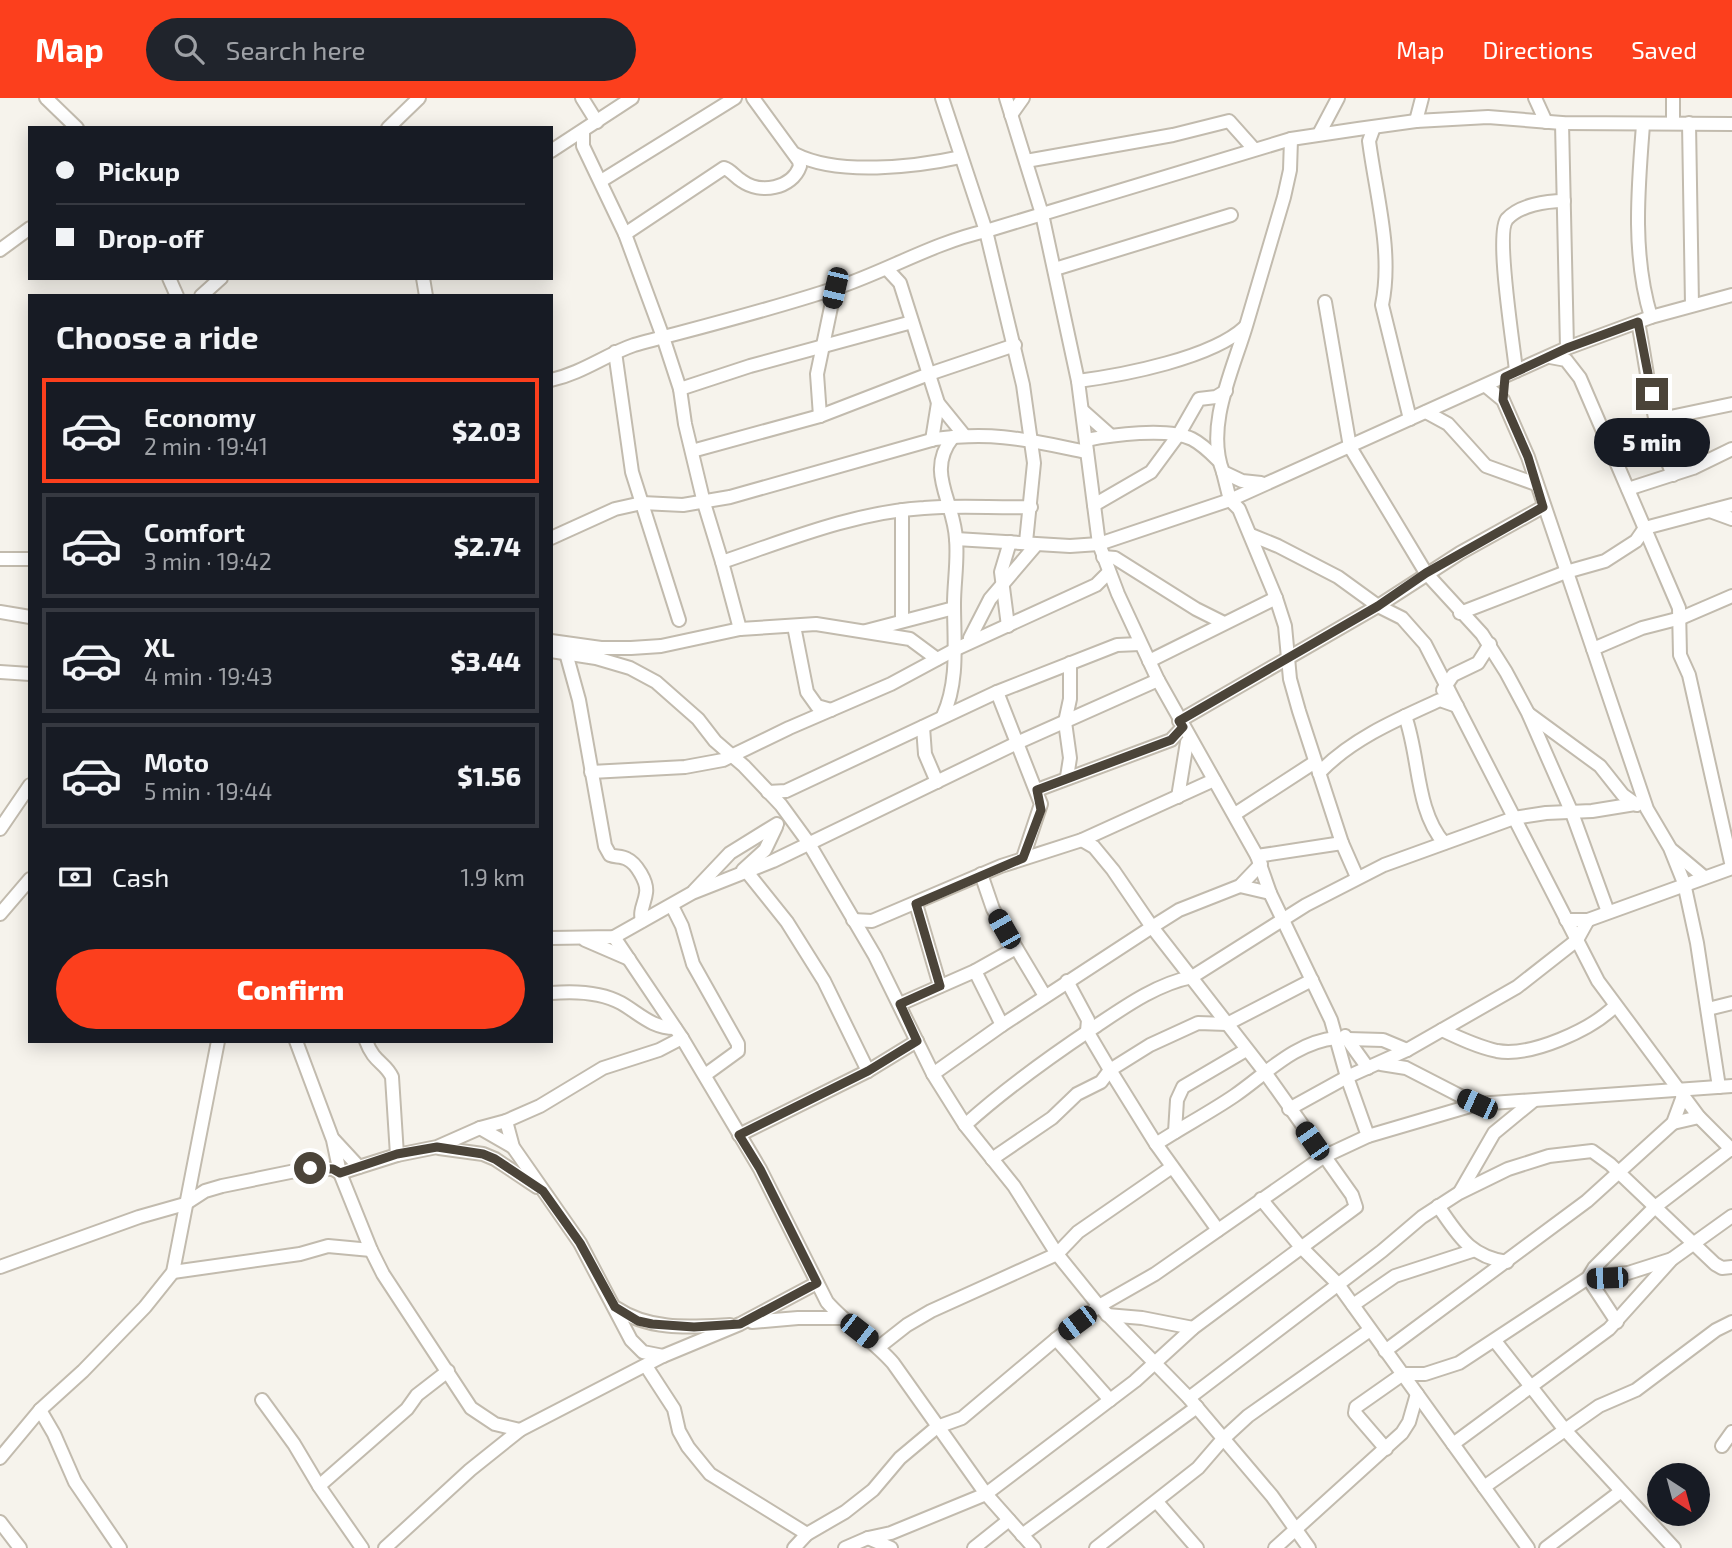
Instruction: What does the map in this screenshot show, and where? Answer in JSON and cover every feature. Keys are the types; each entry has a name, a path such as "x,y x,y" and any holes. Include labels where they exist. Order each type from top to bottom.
{"street":[{"path":"46,98 74,126"},
{"path":"390,126 419,98"},
{"path":"582,98 597,122"},
{"path":"553,150 579,139 597,122 632,98"},
{"path":"942,98 986,231 1015,345 1034,463 1031,544 990,599 971,639"},
{"path":"1006,98 1042,214 1055,270 1078,381 1099,544 1103,557 1140,644 1189,743 1235,814 1259,860 1270,894 1342,1039 1346,1077 1368,1136"},
{"path":"1011,115 1023,98"},
{"path":"1320,134 1338,98"},
{"path":"1416,121 1422,98"},
{"path":"1522,119 1535,98"},
{"path":"1535,98 1546,122"},
{"path":"1673,98 1673,122"},
{"path":"601,181 733,100 755,101 795,154 800,166 798,172 794,178 783,184 768,188 746,184 724,168 625,234"},
{"path":"553,379 590,367 615,352 835,288 887,269 952,239 1291,139 1416,121 1488,117 1562,123 1732,124"},
{"path":"1026,161 1173,135 1228,121 1254,149"},
{"path":"1562,123 1569,330 1567,348"},
{"path":"1689,123 1692,305"},
{"path":"1643,125 1637,237 1651,317"},
{"path":"1368,141 1374,127"},
{"path":"1358,128 1368,141 1384,235 1385,292 1382,305 1410,419"},
{"path":"579,139 625,234 663,337 680,389 704,503 740,629"},
{"path":"1291,139 1290,170 1284,197 1226,391 1218,438 1221,466 1276,598 1290,656 1290,679 1342,843 1357,877"},
{"path":"795,154 822,164 840,166 916,164 961,157"},
{"path":"1503,400 1511,374 1503,228 1507,219 1527,208 1541,202 1564,201"},
{"path":"1055,270 1231,215"},
{"path":"0,250 28,229"},
{"path":"903,262 900,283 938,403 959,436"},
{"path":"887,269 900,283"},
{"path":"203,294 219,280"},
{"path":"820,416 817,374 835,288"},
{"path":"956,539 1070,546 1099,544 1237,501 1264,483 1350,447 1567,348 1651,317 1692,305 1730,300"},
{"path":"1325,302 1350,447 1426,573 1486,639 1528,713 1572,813 1608,912"},
{"path":"680,389 912,322"},
{"path":"1638,322 1656,420 1665,457 1673,475"},
{"path":"1078,381 1111,377 1184,357 1223,343 1247,326"},
{"path":"1569,330 1583,343"},
{"path":"692,451 820,416 929,373 1015,345"},
{"path":"615,352 632,472 647,508 680,620"},
{"path":"1550,357 1566,360 1580,378 1684,613 1680,655 1689,675 1732,867 1588,920 1566,920"},
{"path":"794,1548 807,1534 845,1512 873,1490 901,1458 937,1427 962,1418 1056,1339 1103,1311 1323,1157 1368,1136 1477,1104 1726,1087 1684,883 1670,848 1641,806 1593,649 1528,457 1503,400 1486,386"},
{"path":"1094,505 1152,472 1179,434 1199,399 1216,397 1226,391"},
{"path":"938,403 933,440 941,451 942,477 956,539 956,649 952,690 943,716"},
{"path":"1656,420 1732,404"},
{"path":"1083,411 1110,435"},
{"path":"1426,412 1448,424 1486,466 1536,484"},
{"path":"553,537 615,509 704,503 764,489 933,440 959,436 991,434 1086,446 1110,435 1179,434 1193,439 1218,438"},
{"path":"941,451 959,436"},
{"path":"1193,439 1241,481 1264,483"},
{"path":"1628,489 1693,468 1732,449"},
{"path":"1665,457 1693,468"},
{"path":"1460,612 1480,609 1566,572 1592,566 1621,553 1636,541 1645,528 1732,505"},
{"path":"722,562 812,532 901,510 1031,507"},
{"path":"1171,740 1181,724 1203,706 1378,606 1426,573 1543,507"},
{"path":"901,510 902,621"},
{"path":"1710,510 1732,519"},
{"path":"1251,535 1278,545 1338,577 1411,626 1425,644 1566,920 1615,1006 1699,1117 1731,1149 1656,1207 1594,1268 1588,1278 1495,1341 1444,1369 1425,1374 1404,1374 1354,1409 1386,1449"},
{"path":"1008,626 1002,566 1010,542"},
{"path":"1103,557 1115,558 1196,609 1224,623"},
{"path":"0,559 28,559"},
{"path":"592,772 705,765 733,756 789,728 891,684 971,639 1008,626 1096,585 1109,572"},
{"path":"1096,585 1118,594"},
{"path":"1593,649 1642,628 1732,596"},
{"path":"1149,661 1276,598"},
{"path":"865,631 954,608"},
{"path":"1440,700 1445,684 1461,671 1478,663 1486,639 1480,609"},
{"path":"0,612 28,617"},
{"path":"1117,645 1130,621"},
{"path":"553,641 601,648 631,648 661,646 740,629 816,624 910,639 937,659"},
{"path":"794,626 807,692 817,706 831,710"},
{"path":"956,627 971,639"},
{"path":"768,792 786,791 997,692 1117,645 1140,644"},
{"path":"553,651 596,658 630,668 656,682 698,719 715,741 744,766 780,805 808,842 861,934 900,1004 933,1074 965,1125 1014,1186 1057,1254 1103,1311 1135,1345 1156,1361 1194,1403 1310,1548"},
{"path":"566,653 579,700 606,851 633,863 646,887 642,921"},
{"path":"1068,777 1070,758 1065,722 1070,699 1070,663"},
{"path":"1275,664 1290,679"},
{"path":"0,672 28,674"},
{"path":"553,939 614,937 692,894 1158,680"},
{"path":"997,692 1037,790 1041,810 1023,858"},
{"path":"1235,814 1405,716 1440,700 1457,706"},
{"path":"1170,703 1203,706"},
{"path":"1528,713 1600,766 1623,795 1641,806"},
{"path":"1405,716 1415,748 1425,808 1432,828 1444,843"},
{"path":"923,727 925,754 937,782"},
{"path":"1037,790 1171,740 1189,743"},
{"path":"1178,797 1189,743"},
{"path":"744,766 748,749"},
{"path":"861,934 873,922 981,874 1082,840 1095,840 1214,780"},
{"path":"0,829 28,788"},
{"path":"742,873 765,850 777,824 780,805 786,791"},
{"path":"965,1125 1033,1067 1127,1005 1180,979 1192,976 1357,877 1514,818 1641,806"},
{"path":"692,894 730,853 777,824"},
{"path":"845,1548 868,1538 891,1533 986,1494 1110,1400 1192,1328 1356,1207 1352,1195 1289,1109 1265,1071 1152,927 1095,840"},
{"path":"933,1074 1066,981 1152,927 1180,910 1240,886 1259,860 1342,843"},
{"path":"1670,848 1704,877"},
{"path":"742,873 787,922 824,981 868,1071"},
{"path":"981,874 993,909 1045,996"},
{"path":"0,914 28,881"},
{"path":"1240,886 1270,894"},
{"path":"916,904 940,986"},
{"path":"672,906 682,926 693,964 738,1044 738,1051 733,1057 705,1075"},
{"path":"853,920 873,922"},
{"path":"1289,1109 1346,1077 1407,1050 1517,987 1577,940 1588,920"},
{"path":"614,937 679,1033 760,1169 827,1302 842,1318 879,1347 986,1494 1034,1548"},
{"path":"581,938 629,959"},
{"path":"900,1004 975,971 1016,948"},
{"path":"975,971 1002,1025"},
{"path":"992,1159 1052,1118 1077,1094 1101,1082 1110,1070 1150,1045 1198,1023 1227,1024 1312,979"},
{"path":"1066,981 1088,1020 1087,1031 1110,1070 1156,1144 1217,1230"},
{"path":"553,993 601,996 620,1002 654,1025 679,1033"},
{"path":"1708,1009 1732,1003"},
{"path":"1442,1030 1497,1051 1525,1051 1589,1027 1615,1006"},
{"path":"0,1267 139,1217 185,1204 205,1191 222,1186 310,1168 333,1169 340,1173 397,1154 437,1147 540,1106 603,1068 659,1050 679,1033"},
{"path":"1156,1144 1233,1097 1265,1071 1323,1039 1382,1040 1407,1050"},
{"path":"1342,1039 1373,1065 1406,1068 1477,1104"},
{"path":"739,1135 868,1071 917,1041"},
{"path":"0,1458 40,1410 83,1371 145,1307 173,1272 218,1043"},
{"path":"297,1043 333,1140 340,1173 383,1274 477,1415 506,1428 520,1430"},
{"path":"367,1043 376,1060 390,1071 392,1077 397,1154"},
{"path":"1175,1132 1177,1100 1184,1087 1246,1050"},
{"path":"1673,1123 1680,1092"},
{"path":"1459,1193 1494,1133 1534,1101"},
{"path":"1385,1351 1587,1201 1619,1168 1673,1123 1699,1117"},
{"path":"506,1121 513,1146 580,1243 636,1347 652,1356 663,1356"},
{"path":"480,1128 513,1146"},
{"path":"333,1140 359,1167"},
{"path":"437,1147 483,1154 543,1191"},
{"path":"1022,1535 1194,1403 1337,1283 1438,1206 1508,1169 1578,1151 1592,1151 1619,1168 1715,1264 1722,1268 1732,1267"},
{"path":"879,1347 907,1325 932,1311 1057,1254 1078,1232 1172,1167"},
{"path":"1261,1199 1300,1246 1337,1283 1484,1486 1519,1542 1528,1548"},
{"path":"1438,1206 1472,1251 1507,1262"},
{"path":"1453,1444 1618,1321 1672,1259 1732,1216"},
{"path":"173,1272 300,1254 328,1246 371,1250"},
{"path":"1353,1305 1395,1276 1472,1251"},
{"path":"1588,1278 1628,1273 1672,1259"},
{"path":"1588,1278 1618,1321"},
{"path":"385,1548 478,1463 520,1430 663,1356 740,1324 817,1283"},
{"path":"615,1307 638,1321 694,1327 798,1318 842,1318"},
{"path":"1103,1311 1192,1328"},
{"path":"1484,1486 1599,1406 1636,1390 1716,1330 1732,1322"},
{"path":"1096,1548 1198,1468 1248,1416 1370,1330"},
{"path":"1716,1330 1732,1334"},
{"path":"1056,1339 1110,1400"},
{"path":"1495,1341 1565,1430 1674,1548"},
{"path":"646,1366 674,1409 679,1430 696,1460 710,1474 807,1534"},
{"path":"319,1486 407,1409 417,1395 448,1371"},
{"path":"1275,1548 1295,1527 1386,1449 1409,1422 1417,1394"},
{"path":"262,1400 362,1548"},
{"path":"40,1410 75,1482 120,1548"},
{"path":"951,1447 962,1418"},
{"path":"1722,1446 1732,1432"},
{"path":"1546,1548 1620,1492"},
{"path":"1157,1502 1197,1548"},
{"path":"974,1548 1009,1520"},
{"path":"0,1522 20,1548"},
{"path":"868,1538 891,1548"}],"route":[{"path":"310,1168 333,1169 340,1173 397,1154 437,1147 483,1154 495,1159 543,1191 580,1243 615,1307 638,1321 694,1327 740,1324 817,1283 760,1169 739,1135 868,1071 917,1041 900,1004 940,986 916,904 1023,858 1041,810 1037,790 1171,740 1183,727 1179,721 1378,606 1460,553 1543,507 1528,457 1503,400 1505,377 1567,348 1638,322 1652,394"}]}
